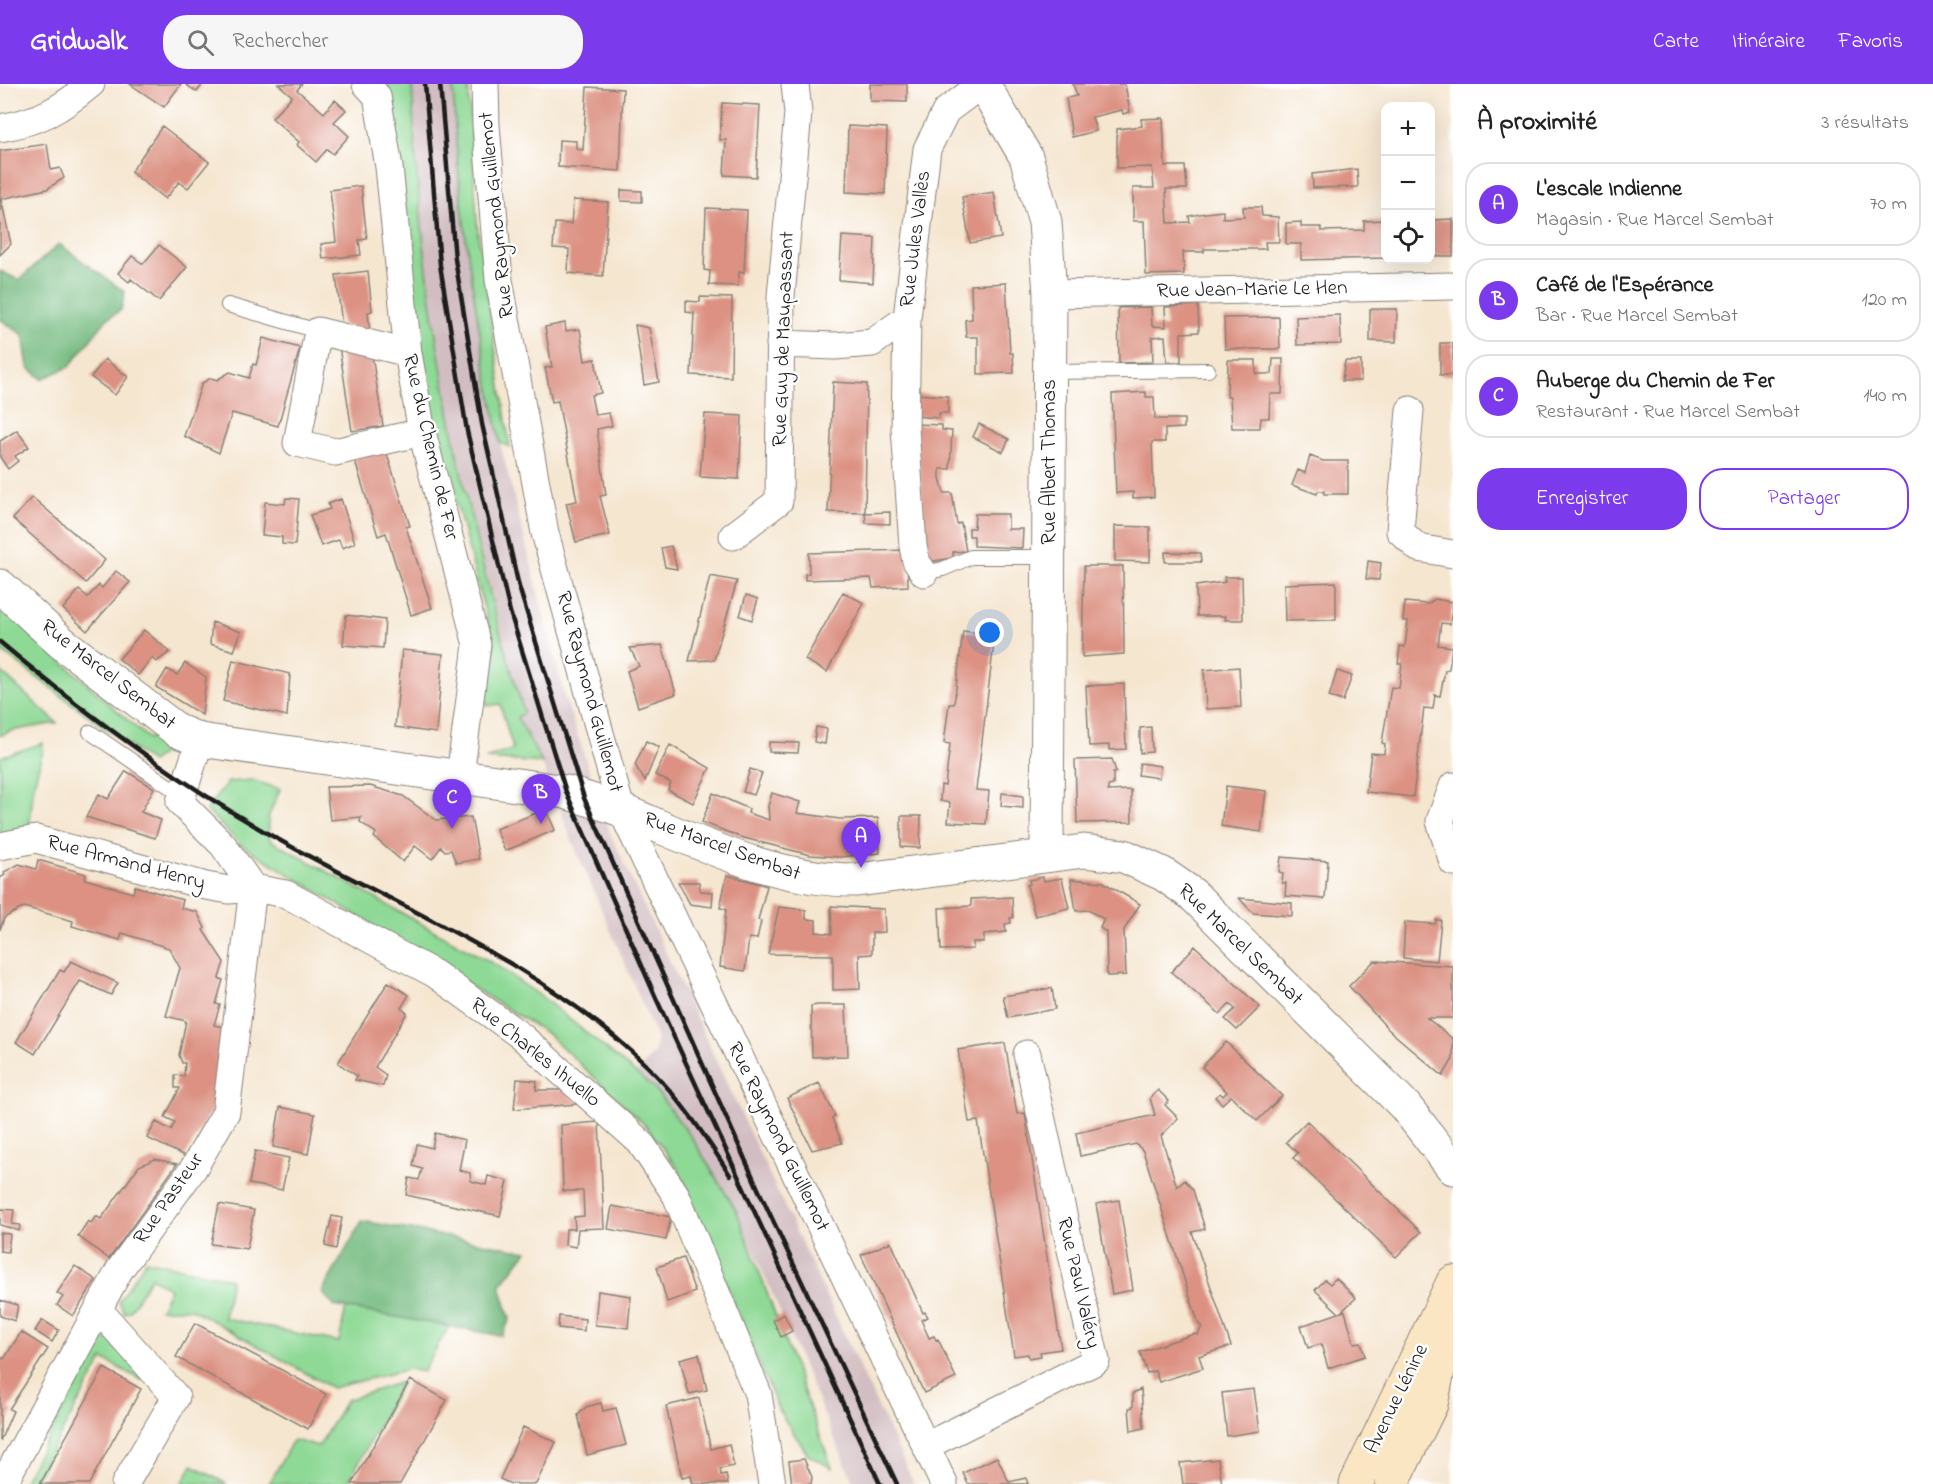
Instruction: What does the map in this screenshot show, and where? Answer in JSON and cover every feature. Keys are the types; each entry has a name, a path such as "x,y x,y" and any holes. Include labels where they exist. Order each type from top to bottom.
{"main road":[{"name":"Avenue Lénine","path":"1356,1484 1453,1282"},
{"name":"Avenue Lénine","path":"1392,1484 1431,1404 1438,1371 1453,1335"}],"street":[{"path":"0,128 30,123 52,113 91,84"},
{"name":"Rue du Chemin de Fer","path":"366,84 377,96 389,167 408,353 422,432 477,645 460,776"},
{"name":"Rue Raymond Guillemot","path":"485,84 486,125 499,280 545,533 621,809 944,1484"},
{"name":"Rue Guy de Maupassant","path":"732,536 779,501 781,296 798,113 795,84"},
{"name":"Rue Jules Vallès","path":"780,344 835,346 872,343 907,318 927,149 946,111 982,84"},
{"name":"Rue Albert Thomas","path":"982,84 1026,157 1045,222 1050,294 1047,854"},
{"name":"Rue Jean-Marie Le Hen","path":"1050,294 1453,286"},
{"path":"907,318 905,428 913,546 916,561 924,573"},
{"path":"408,353 318,331 297,443 335,452 422,432"},
{"path":"1410,410 1400,531 1419,548 1453,554"},
{"name":"Rue Marcel Sembat","path":"0,586 62,643 178,731 200,740 566,792 621,809 689,840 787,874 821,880 856,880 1084,851 1124,856 1163,874 1185,889 1405,1106 1453,1168"},
{"path":"200,740 180,802 223,845 253,888"},
{"path":"1453,786 1440,821 1453,862"},
{"name":"Rue Armand Henry","path":"0,846 36,839 206,886 229,890 253,888"},
{"name":"Rue Pasteur","path":"3,1484 120,1269 193,1169 226,1112 253,888"},
{"name":"Rue Charles Ihuello","path":"253,888 286,894 435,974 521,1036 640,1142 676,1195 758,1394 772,1484"},
{"name":"Rue Paul Valéry","path":"926,1446 1096,1361 1026,1054"},
{"name":"Rue Marcel Sembat","path":"1405,1106 1453,1131"},
{"path":"98,1309 176,1397 125,1484"}],"lane":[{"path":"228,305 318,331"},
{"path":"1050,372 1208,370"},
{"path":"924,573 943,569 971,557 1050,556"},
{"path":"90,732 183,796"}],"shaded area":[{"path":"412,84 453,84 500,443 565,698 611,835 914,1484 854,1484 737,1212 692,1138 654,1088 637,1072 654,1053 657,1038 572,841 542,763 517,716 524,713 476,534 449,409 425,260"}],"green space":[{"path":"387,84 412,84 416,164 424,244 447,402 481,559 524,713 517,717 542,763 486,759 513,749 500,704 487,706 485,697 494,646 458,509 439,458 419,342"},
{"path":"453,84 468,84 478,234 510,447 500,443 476,309 459,174"},
{"path":"59,244 125,292 121,310 107,319 69,367 42,379 28,367 23,335 0,319 0,271 19,280"},
{"path":"0,606 149,739 155,734 166,743 165,752 151,762 0,650"},
{"path":"0,671 57,723 10,731 0,736"},
{"path":"43,743 34,784 29,829 0,837 0,757"},
{"path":"252,780 280,789 268,818 270,840 494,964 542,997 654,1088 692,1138 737,1212 832,1468 808,1455 779,1411 678,1169 647,1127 548,1034 240,844 206,810 228,782"},
{"path":"362,1221 527,1251 500,1286 510,1319 502,1336 334,1306 322,1292"},
{"path":"146,1260 231,1279 224,1318 339,1342 348,1298 449,1326 423,1372 409,1369 332,1388 192,1309 160,1309 170,1289 151,1277 130,1311 124,1313 119,1301"},
{"path":"102,1340 118,1340 146,1373 141,1380 103,1359 33,1484 22,1484"},
{"path":"402,1382 347,1484 269,1484 293,1440 319,1446 346,1400"},
{"path":"192,1465 227,1484 182,1484"}],"building":[{"path":"130,84 181,84 164,107"},
{"path":"185,84 201,84 202,85 197,92"},
{"path":"278,84 302,84 297,90 324,113 335,100 346,110 334,122 349,136 333,154 327,149 316,162 297,145 299,142 272,118 292,96"},
{"path":"870,84 907,84 907,102 870,101"},
{"path":"1073,84 1125,84 1130,112 1123,114 1122,110 1092,117 1096,131 1072,137 1066,98 1077,96"},
{"path":"587,87 623,89 620,171 558,167 559,140 576,141 576,149 583,150"},
{"path":"722,103 760,105 756,177 724,175 726,140 720,140"},
{"path":"1163,118 1165,166 1185,166 1187,189 1166,189 1168,223 1190,222 1189,216 1223,211 1223,218 1244,217 1243,207 1261,207 1262,216 1278,217 1279,242 1265,242 1266,249 1204,249 1204,252 1183,252 1184,274 1146,275 1144,221 1133,221 1133,188 1154,188 1152,167 1117,168 1117,129 1142,126 1141,119"},
{"path":"162,126 209,162 188,188 179,182 165,199 131,172"},
{"path":"848,126 887,128 885,194 846,192"},
{"path":"47,144 51,170 60,168 64,178 47,189 1,199 11,244 0,255 0,151"},
{"path":"1357,169 1358,187 1313,188 1312,174"},
{"path":"361,186 367,239 359,240 361,255 323,259 321,244 336,242 330,190"},
{"path":"621,190 642,191 642,202 621,201"},
{"path":"994,192 1001,238 970,243 962,197"},
{"path":"573,200 608,202 603,276 568,273 569,249 553,248 555,223 571,224"},
{"path":"706,208 747,210 744,273 739,272 738,286 709,285 710,271 704,270"},
{"path":"1453,219 1453,256 1435,256 1435,220"},
{"path":"1381,220 1381,258 1301,260 1301,244 1286,244 1286,223 1301,222 1301,227 1321,227 1321,231 1364,230 1364,221"},
{"path":"842,236 875,238 873,283 839,280"},
{"path":"159,245 187,267 159,301 131,279 129,282 118,273 132,256 143,264"},
{"path":"368,271 372,311 368,312 370,333 342,325 336,275"},
{"path":"1006,283 1010,353 1013,353 1014,373 978,374 978,337 966,337 965,320 972,319 971,285"},
{"path":"700,297 732,298 731,377 691,375 694,313 686,312 686,301 700,302"},
{"path":"1198,305 1199,332 1181,333 1181,362 1167,362 1165,336 1152,337 1153,362 1119,363 1118,308 1151,307 1152,326 1166,327 1165,307"},
{"path":"1370,309 1397,309 1396,342 1370,341"},
{"path":"1340,315 1341,344 1297,345 1296,317"},
{"path":"1279,317 1280,349 1225,349 1224,318"},
{"path":"565,323 566,331 580,329 585,361 595,359 601,393 591,395 595,415 609,413 612,426 597,429 606,495 600,496 610,535 576,542 566,503 577,501 558,401 552,402 545,368 552,367 545,327"},
{"path":"635,325 649,328 659,382 644,385"},
{"path":"263,338 300,348 278,426 232,413 219,453 184,436 202,383 211,378 217,380 230,372 249,378 253,364 256,365"},
{"path":"1440,343 1453,343 1453,375 1440,375"},
{"path":"339,346 372,355 383,426 352,431"},
{"path":"105,359 128,377 115,395 91,377"},
{"path":"1273,359 1283,359 1282,394 1270,394 1269,418 1261,418 1260,428 1232,428 1230,397 1227,397 1228,360 1256,360 1256,374 1272,374"},
{"path":"1345,361 1361,361 1361,381 1342,381"},
{"path":"833,382 867,384 865,513 828,512"},
{"path":"1146,392 1146,397 1154,397 1155,419 1184,419 1184,428 1165,429 1165,442 1152,442 1154,497 1133,498 1133,492 1116,493 1112,394"},
{"path":"914,394 948,396 948,413 939,413 939,418 914,416"},
{"path":"705,414 742,416 739,479 700,477"},
{"path":"915,424 942,425 942,430 952,431 950,469 940,469 940,478 944,493 952,493 957,524 961,523 966,551 953,552 953,558 928,562"},
{"path":"979,424 1009,439 1003,452 973,437"},
{"path":"17,430 29,447 15,456 18,461 8,469 0,457 0,441"},
{"path":"385,448 410,526 406,527 432,608 411,615 386,533 378,536 354,458"},
{"path":"1310,456 1323,461 1348,461 1348,494 1324,494 1324,491 1318,491 1317,494 1292,485 1298,470 1305,473"},
{"path":"32,497 105,560 86,583 13,519"},
{"path":"286,498 299,499 295,545 282,544 282,537 262,535 265,502 285,504"},
{"path":"341,499 355,543 342,548 339,540 321,546 310,515 330,509 328,504"},
{"path":"890,512 890,524 866,523 865,513"},
{"path":"975,514 1008,514 1008,529 1023,529 1022,548 974,546 974,536 969,536 969,528 974,528"},
{"path":"1115,526 1150,527 1150,562 1115,561"},
{"path":"671,546 677,569 665,567 661,548"},
{"path":"907,550 908,586 873,588 871,578 805,580 805,574 809,573 809,553"},
{"path":"1165,552 1200,553 1201,562 1165,562"},
{"path":"1368,561 1381,563 1379,580 1366,579"},
{"path":"1084,566 1123,566 1124,654 1082,657"},
{"path":"116,571 130,582 87,631 63,609 79,590 88,597 99,585 102,588"},
{"path":"710,576 737,581 714,660 689,661"},
{"path":"1224,577 1242,577 1243,620 1225,620 1226,616 1197,616 1196,586 1225,582"},
{"path":"1336,582 1336,620 1285,621 1284,584"},
{"path":"843,592 864,603 827,672 805,660"},
{"path":"746,595 758,599 752,620 740,616"},
{"path":"1435,599 1453,602 1450,624 1441,623 1438,645 1452,647 1449,669 1445,670 1440,696 1435,695 1433,709 1424,708 1413,797 1366,792 1371,753 1384,754 1385,744 1382,743 1391,687 1399,688 1402,664 1398,664 1400,646 1405,647 1408,621 1403,621 1405,602 1428,604"},
{"path":"346,615 385,620 383,648 343,645"},
{"path":"212,622 241,632 234,651 210,644"},
{"path":"144,630 170,652 156,662 152,658 138,675 119,659"},
{"path":"963,631 995,635 976,790 989,791 986,824 948,822 950,803 940,801 941,785 945,786 950,744 944,743 949,704 954,704"},
{"path":"662,645 676,694 638,707 627,671 639,666 630,648"},
{"path":"402,650 443,654 436,733 395,727"},
{"path":"233,660 290,674 287,716 223,701"},
{"path":"185,663 206,677 202,715 156,687 167,669 177,675"},
{"path":"1239,667 1241,707 1206,709 1204,670"},
{"path":"1337,671 1352,676 1343,701 1329,697"},
{"path":"1124,684 1126,749 1109,750 1109,745 1089,746 1086,686"},
{"path":"816,727 827,729 825,744 814,742"},
{"path":"1151,727 1152,752 1140,753 1140,728"},
{"path":"646,741 659,747 645,781 635,765"},
{"path":"769,742 799,743 798,753 769,752"},
{"path":"670,745 710,768 693,803 668,790 671,783 655,775"},
{"path":"1112,759 1116,772 1113,773 1113,785 1108,786 1108,791 1131,790 1132,822 1077,823 1075,760"},
{"path":"1140,763 1160,766 1159,778 1138,775"},
{"path":"750,769 762,773 754,795 743,792"},
{"path":"126,771 154,788 141,812 161,820 155,838 86,817 99,794 108,799"},
{"path":"370,786 403,796 436,820 471,817 479,859 456,863 451,850 445,851 441,847 432,859 415,846 403,862 374,837 376,833 360,822 361,817 330,820 326,787"},
{"path":"1226,786 1266,791 1261,832 1221,826"},
{"path":"713,793 749,809 748,813 769,820 768,806 772,793 800,802 797,813 840,819 878,818 880,853 840,857 810,855 740,837 702,822"},
{"path":"1002,793 1023,796 1023,808 1001,806"},
{"path":"546,809 555,830 505,851 496,829"},
{"path":"901,816 921,816 920,848 901,847"},
{"path":"1281,857 1328,861 1325,899 1285,896 1286,883 1282,883 1283,873 1279,872"},
{"path":"38,860 86,874 85,879 133,893 135,886 183,900 181,908 197,912 205,928 203,930 224,962 219,978 223,980 216,1004 220,1005 214,1025 224,1027 218,1099 185,1156 147,1138 156,1122 171,1130 175,1122 165,1117 180,1088 175,1088 175,1075 184,1076 185,1063 182,1063 179,1055 186,1021 166,1016 180,968 169,948 122,933 120,940 72,926 73,921 24,907 4,918 0,930 0,878 5,875 4,872 19,864 36,869"},
{"path":"727,875 767,886 758,920 761,921 757,939 749,938 745,971 720,967 726,909 720,908"},
{"path":"1043,877 1044,881 1062,878 1069,908 1035,916 1027,885 1030,884 1029,880"},
{"path":"1071,879 1103,882 1140,904 1124,930 1126,975 1107,976 1106,932 1100,928 1104,919 1088,910 1076,911"},
{"path":"678,882 699,882 700,891 713,892 712,907 690,904"},
{"path":"1012,897 1013,918 1010,918 1011,923 1005,924 1006,932 984,934 984,942 973,942 973,949 941,950 939,908 971,906 971,899"},
{"path":"1239,898 1292,903 1292,916 1253,913"},
{"path":"831,906 884,909 885,932 872,933 872,954 859,955 860,989 833,990 833,955 768,954 779,907 806,910 806,919 816,920 816,932 832,934"},
{"path":"1436,920 1441,920 1437,961 1403,958 1405,922 1435,924"},
{"path":"1195,946 1260,1007 1237,1030 1225,1019 1235,1009 1230,1004 1220,1014 1171,972"},
{"path":"71,961 118,983 111,995 80,981 35,1054 16,1042 60,970 64,972"},
{"path":"1374,961 1453,966 1453,1018 1427,1018 1453,1039 1453,1059 1443,1076 1389,1030 1349,986"},
{"path":"388,982 409,995 401,1008 407,1013 375,1067 386,1075 383,1086 355,1080 357,1076 338,1063"},
{"path":"1052,988 1055,1009 1008,1018 1003,996"},
{"path":"846,1005 848,1056 812,1057 811,1006"},
{"path":"1226,1042 1282,1096 1257,1121 1231,1096 1222,1104 1215,1097 1220,1093 1223,1096 1227,1092 1202,1067"},
{"path":"1005,1043 1017,1114 1025,1113 1061,1349 1040,1352 1041,1356 1029,1358 1028,1354 1014,1356 978,1121 969,1122 958,1050"},
{"path":"517,1079 537,1081 536,1090 564,1090 579,1104 514,1109"},
{"path":"819,1083 835,1116 832,1118 842,1143 812,1150 787,1098"},
{"path":"1158,1090 1169,1101 1165,1105 1178,1118 1161,1136 1177,1187 1185,1180 1193,1190 1205,1229 1192,1232 1231,1346 1199,1356 1203,1368 1159,1382 1155,1371 1147,1373 1140,1352 1194,1334 1198,1335 1202,1326 1199,1325 1143,1151 1136,1144 1080,1156 1076,1133 1155,1115 1150,1098"},
{"path":"280,1107 315,1114 308,1154 273,1147"},
{"path":"1307,1121 1421,1232 1396,1257 1293,1158 1298,1153 1286,1142"},
{"path":"599,1122 604,1228 578,1229 576,1247 565,1245 566,1229 575,1229 574,1217 584,1216 583,1191 563,1191 561,1125"},
{"path":"435,1133 465,1140 459,1170 470,1173 471,1181 486,1185 488,1176 508,1181 500,1216 406,1195 409,1178 419,1180 422,1169 413,1166 417,1144 432,1148"},
{"path":"255,1151 289,1158 282,1190 249,1184"},
{"path":"155,1159 177,1164 109,1259 78,1236 88,1221 91,1223 96,1216 101,1219 139,1166"},
{"path":"1119,1200 1133,1290 1112,1294 1096,1204"},
{"path":"219,1204 254,1210 247,1249 211,1244"},
{"path":"612,1206 671,1217 666,1240 608,1229"},
{"path":"0,1209 14,1210 12,1224 20,1225 19,1231 0,1225"},
{"path":"332,1216 342,1218 336,1249 325,1246"},
{"path":"0,1233 10,1234 8,1252 0,1251"},
{"path":"891,1242 923,1313 925,1312 928,1317 921,1320 929,1338 934,1336 936,1340 938,1339 956,1378 924,1393 861,1255"},
{"path":"683,1258 695,1292 667,1302 657,1267"},
{"path":"75,1266 96,1280 73,1316 57,1305 63,1297 57,1293"},
{"path":"1336,1278 1356,1298 1341,1312 1345,1311 1354,1343 1361,1342 1365,1356 1328,1368 1321,1344 1308,1348 1301,1326 1339,1313 1315,1290 1325,1280 1330,1284"},
{"path":"598,1291 631,1296 628,1328 595,1325"},
{"path":"0,1300 18,1305 15,1321 0,1316"},
{"path":"784,1314 792,1331 781,1337 773,1320"},
{"path":"559,1316 585,1319 584,1331 558,1328"},
{"path":"42,1320 59,1330 52,1342 35,1331"},
{"path":"195,1323 326,1394 308,1429 176,1357"},
{"path":"21,1332 48,1349 9,1409 13,1411 0,1441 0,1357 4,1359"},
{"path":"699,1354 707,1390 689,1394 680,1359"},
{"path":"104,1368 141,1389 89,1484 40,1484"},
{"path":"410,1380 447,1400 400,1484 352,1484"},
{"path":"1141,1389 1144,1428 1131,1431 1129,1408 1133,1407 1133,1393"},
{"path":"1254,1389 1260,1431 1227,1436 1222,1393"},
{"path":"699,1398 711,1449 729,1444 734,1466 720,1469 721,1475 726,1474 728,1484 693,1484 691,1476 682,1478 666,1406"},
{"path":"601,1403 603,1411 616,1408 626,1445 587,1455 578,1415 586,1407"},
{"path":"523,1427 556,1442 536,1484 511,1484 500,1479"},
{"path":"997,1457 1009,1482 1026,1478 1028,1484 968,1484 963,1473"},
{"path":"804,1459 812,1477 811,1484 792,1484 789,1461"},
{"path":"1218,1459 1222,1484 1183,1484 1180,1463"}],"railway":[{"path":"425,84 440,265 467,431 510,612 566,792 656,998 880,1484"},
{"path":"440,84 455,259 482,424 519,587 584,798 760,1193 897,1484"},
{"path":"0,642 101,722 207,797 281,841 472,942 564,998 607,1030 659,1078 692,1118 730,1175"}],"place":[{"name":"Café de l'Espérance","path":"541,824"},
{"name":"Auberge du Chemin de Fer","path":"452,829"},
{"name":"L'escale Indienne","path":"861,868"}]}
